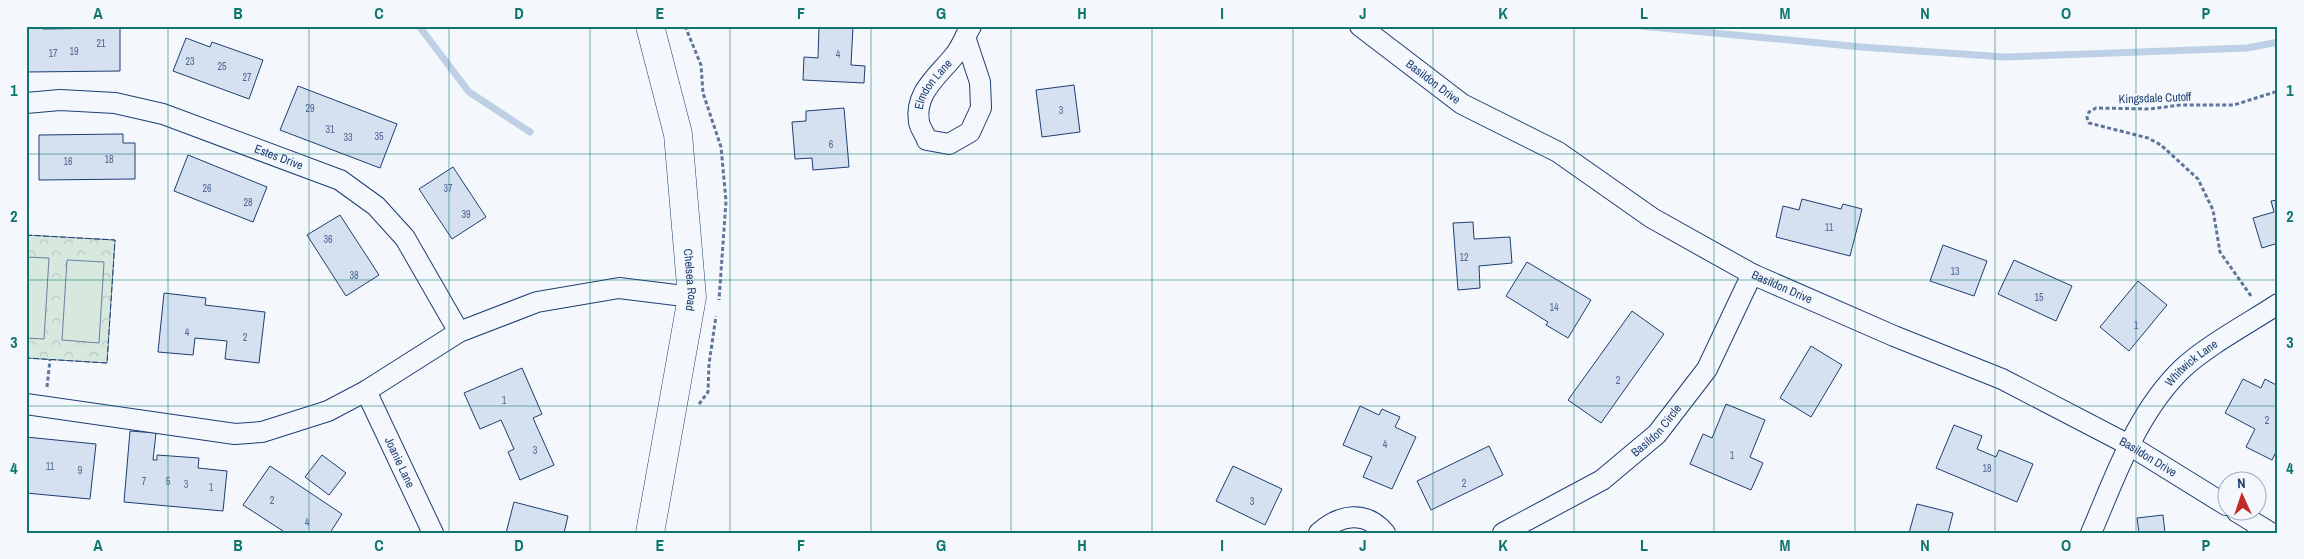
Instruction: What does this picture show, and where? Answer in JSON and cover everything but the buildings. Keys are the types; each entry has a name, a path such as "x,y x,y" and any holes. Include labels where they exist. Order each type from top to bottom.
{"street":[{"name":"Chelsea Road","path":"650,26 678,134 692,297 650,533"},
{"name":"Basildon Drive","path":"1360,26 1462,104 1558,152 1652,218 1752,274 1894,336 2002,379 2129,445 2216,499"},
{"name":"Elmdon Lane","path":"968,31 980,82 982,108 970,132 949,144 927,140 919,122 921,98 934,77 955,55 968,31"},
{"name":"Estes Drive","path":"26,103 60,100 115,103 164,114 340,180 376,206 405,238 460,332"},
{"name":"Basildon Circle","path":"1503,533 1602,480 1657,434 1707,368 1752,274"},
{"path":"26,404 235,434 262,432 328,411 366,391 460,332 536,302 619,288 692,297"},
{"name":"Whitwick Lane","path":"2129,445 2149,408 2184,368 2278,304"},
{"name":"Joanie Lane","path":"366,391 433,533"},
{"path":"2091,533 2129,445"},
{"path":"1319,533 1329,524 1348,516 1365,517 1379,526 1385,533"},
{"path":"2253,522 2271,533"}],"path":[{"name":"Kingsdale Cutoff","path":"2256,300 2241,283 2220,252 2213,210 2198,179 2161,145 2111,127 2095,126 2089,123 2087,118 2089,112 2096,108 2150,109 2180,105 2209,107 2234,105 2278,91"},
{"path":"48,377 50,360"}],"green space":[{"path":"26,235 115,240 107,363 26,358"},
{"path":"26,257 49,258 44,339 26,338"},
{"path":"67,260 104,262 99,343 62,340"}],"waterway":[{"path":"419,26 469,92 530,132"},
{"path":"1641,26 1861,47 2005,57 2247,48 2278,42"}],"fence":[{"path":"26,235 115,240 107,363 26,358"}]}
